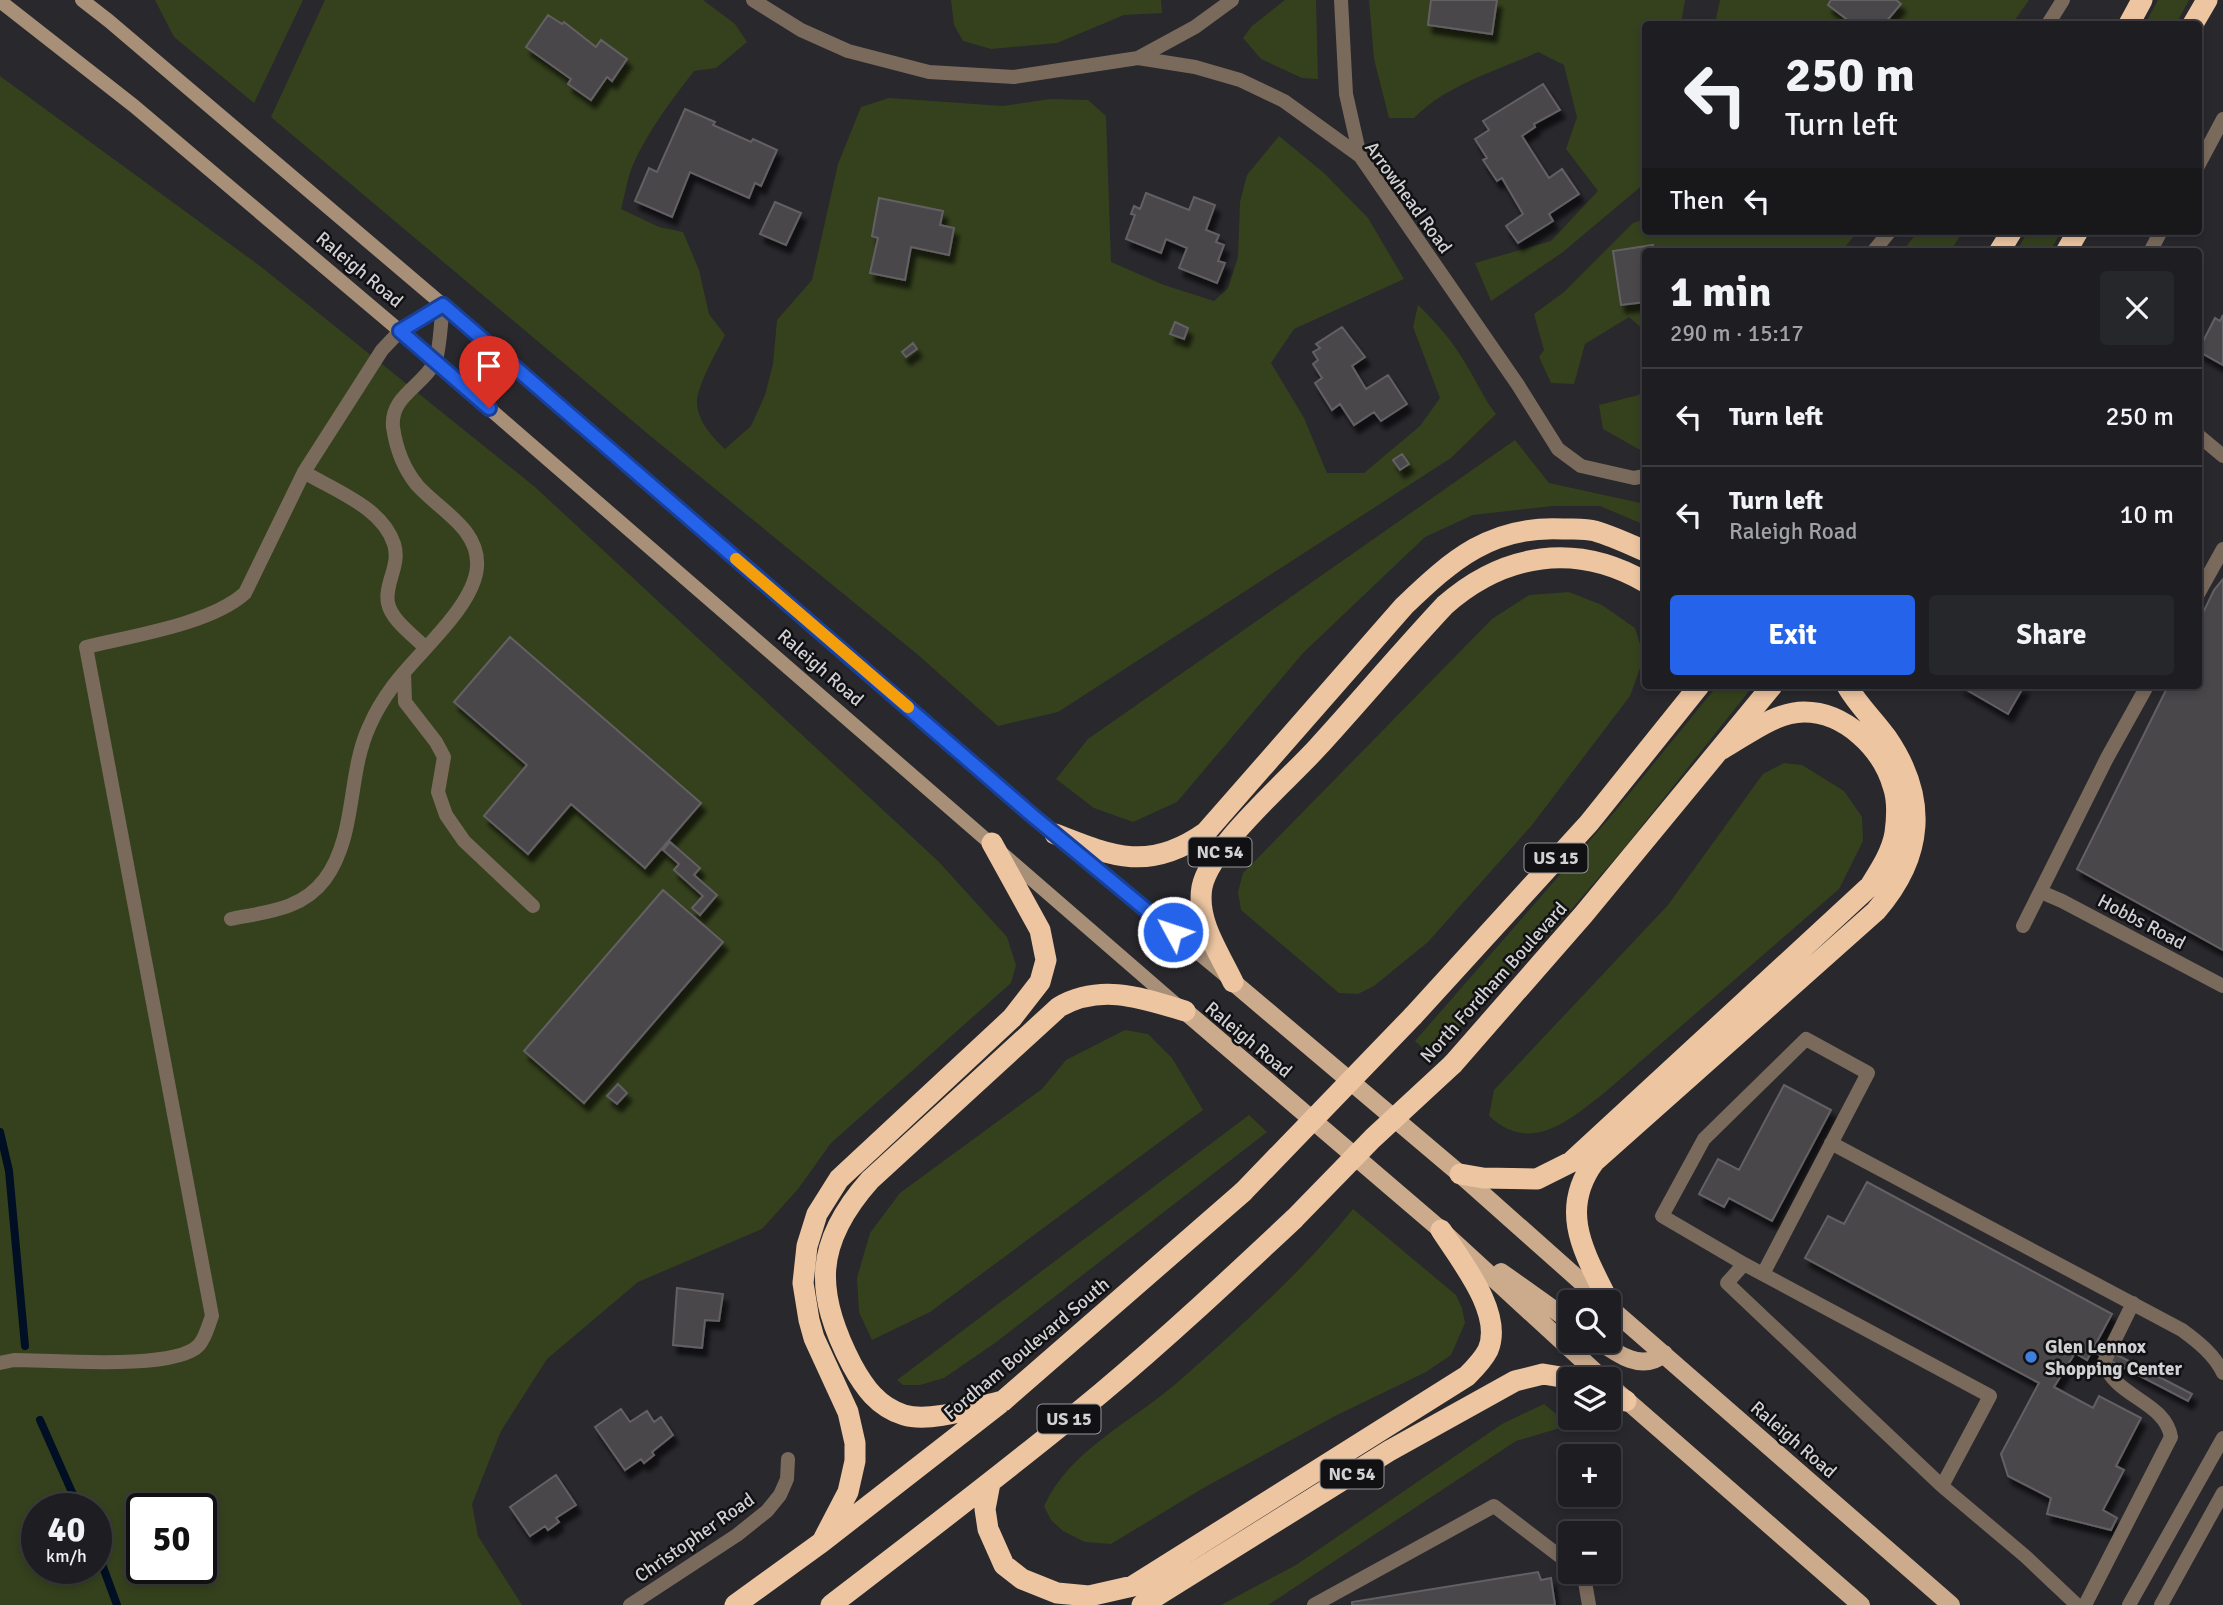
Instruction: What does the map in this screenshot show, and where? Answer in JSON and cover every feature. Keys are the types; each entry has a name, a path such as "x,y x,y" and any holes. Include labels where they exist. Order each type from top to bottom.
{"highway":[{"path":"2131,21 2142,0"},
{"path":"2195,21 2207,0"},
{"path":"1055,834 1095,850 1126,857 1160,855 1173,851 1206,832 1404,606 1434,577 1469,551 1505,534 1551,528 1593,530 1642,550"},
{"name":"NC 54","path":"1233,982 1202,919 1202,889 1213,861 1445,605 1467,586 1488,574 1538,558 1581,558 1603,563 1642,581"},
{"name":"North Fordham Boulevard","path":"1328,1103 1413,1016 1589,823 1695,689"},
{"name":"North Fordham Boulevard","path":"990,1483 1100,1394 1200,1306 1294,1219 1373,1139 1453,1064 1584,914 1770,689"},
{"path":"1602,1290 1580,1240 1577,1225 1578,1189 1594,1162 1876,911 1899,882 1904,870 1911,851 1916,818 1911,785 1887,738 1849,689"},
{"path":"1460,1174 1483,1178 1537,1179 1571,1162 1870,886 1885,861 1895,836 1897,809 1888,772 1879,756 1855,731 1825,716 1805,712 1789,714 1722,749"},
{"path":"822,1542 848,1492 855,1461 855,1443 848,1412 814,1338 809,1320 803,1283 807,1246 817,1214 839,1179 1012,1018 1027,1003 1040,982 1046,960 1040,930 992,843"},
{"path":"1003,1401 939,1415 912,1417 895,1412 876,1399 859,1377 838,1339 827,1304 826,1265 845,1211 870,1180 1059,1007 1085,995 1109,993 1135,996 1185,1011"},
{"name":"Fordham Boulevard South","path":"735,1605 822,1542 1003,1401 1242,1192 1328,1103"},
{"path":"990,1483 985,1510 988,1529 1004,1565 1022,1579 1057,1593 1089,1595 1133,1586 1467,1376 1482,1361 1489,1347 1491,1323 1485,1301 1441,1230"},
{"name":"NC 54","path":"1142,1605 1389,1451 1514,1381 1543,1374 1558,1376"},
{"name":"US 15","path":"831,1605 990,1483"}],"main road":[{"name":"Raleigh Road","path":"82,0 443,305 1055,834 1460,1174 1591,1290"},
{"name":"Raleigh Road","path":"0,1 134,106 400,331 1441,1230 1590,1367"},
{"path":"1441,1230 1558,1313"},
{"name":"Raleigh Road","path":"1621,1316 1951,1605"},
{"path":"1616,1353 1639,1362 1654,1360 1664,1354"},
{"path":"1621,1400 1861,1605"}],"street":[{"name":"Arrowhead Road","path":"753,0 801,30 848,51 929,72 1014,77 1138,58 1195,68 1240,80 1284,101 1360,156 1518,384 1558,449 1581,466 1639,477"},
{"path":"1138,58 1195,27 1232,0"},
{"path":"1341,0 1346,94 1360,156"},
{"path":"2050,21 2063,0"},
{"path":"2202,158 2223,119"},
{"path":"0,1363 14,1360 151,1361 177,1358 198,1347 212,1316 86,647 170,626 231,606 245,593 304,472 382,350 400,331 443,305"},
{"path":"231,919 288,908 300,902 325,879 340,850 358,764 369,727 393,687 468,596 475,583 478,564 475,543 463,527 417,484 404,466 393,424 396,407 435,362 443,305"},
{"path":"2202,438 2223,456"},
{"path":"304,472 363,506 376,516 388,531 397,554 388,602 394,615 426,648"},
{"path":"2202,587 2223,549"},
{"path":"404,673 405,702 436,742 444,757 438,792 446,815 464,841 533,906"},
{"path":"2024,926 2107,758 2145,689"},
{"name":"Hobbs Road","path":"2041,892 2223,986"},
{"path":"1763,1274 1868,1073 1806,1039 1704,1139 1662,1216 1744,1264 1990,1396 1942,1486"},
{"path":"1831,1143 2191,1336 2220,1365 2223,1373"},
{"path":"1744,1264 1727,1283 1942,1486 2025,1556 2077,1605"},
{"path":"2085,1605 2171,1437 2169,1427 2155,1411 2111,1379 2104,1362 2133,1303"},
{"path":"2129,1605 2223,1438"},
{"name":"Christopher Road","path":"631,1605 737,1535 767,1511 780,1495 787,1479 788,1459"},
{"path":"2161,1605 2223,1493"},
{"path":"1314,1605 1494,1506 1558,1555"},
{"path":"1586,1584 1590,1605"}],"green space":[{"path":"155,0 303,0 254,103 174,37"},
{"path":"325,0 703,0 735,24 747,42 716,68 694,71 652,129 638,154 630,172 621,209 659,227 683,232 699,270 709,314 725,335 704,378 697,402 703,422 725,449 751,426 765,395 773,364 777,320 812,280 838,164 861,107 889,98 1003,106 1050,99 1088,100 1106,116 1111,262 1164,285 1214,301 1228,288 1238,257 1240,202 1247,175 1279,136 1324,173 1368,218 1404,279 1294,329 1271,363 1304,418 1327,473 1364,473 1420,426 1440,398 1413,327 1418,305 1457,349 1496,414 1451,458 1058,712 998,726 917,654 648,434 271,117"},
{"path":"951,0 1161,0 1162,13 1124,15 1057,43 991,49 963,41 954,25"},
{"path":"1285,0 1316,0 1318,79 1302,78 1261,59 1243,38 1252,26"},
{"path":"1369,0 1685,0 1682,21 1642,21 1642,186 1563,252 1491,301 1475,263 1551,241 1598,191 1566,149 1577,117 1564,65 1538,52 1457,87 1427,106 1414,118 1389,118 1374,59"},
{"path":"1720,0 2029,0 2014,21 1716,21"},
{"path":"2158,0 2189,0 2178,21 2147,21"},
{"path":"0,76 260,266 535,487 939,862 1007,937 1016,965 1011,983 831,1143 798,1189 762,1229 638,1282 547,1359 501,1431 472,1504 478,1536 522,1605 0,1605"},
{"path":"1642,220 1642,235 1855,235 1844,248 1642,248 1642,328 1629,317 1585,344 1574,384 1551,383 1539,357 1544,350 1534,314 1564,292 1633,223"},
{"path":"1915,235 1961,235 1952,248 1905,248"},
{"path":"2026,235 2060,235 2051,248 2018,248"},
{"path":"1642,390 1642,451 1603,429 1599,405 1639,395"},
{"path":"1515,440 1549,483 1642,503 1642,524 1600,506 1553,506 1473,515 1425,537 1303,653 1177,802 1133,822 1094,808 1056,779 1088,739"},
{"path":"1569,592 1602,605 1635,628 1642,651 1642,663 1630,696 1532,825 1428,942 1374,986 1358,994 1339,993 1241,910 1238,892 1243,873 1492,619 1529,595"},
{"path":"1715,689 1751,689 1625,847 1557,926 1429,1060 1426,1057 1428,1053 1415,1041 1612,815"},
{"path":"1784,763 1802,765 1844,791 1862,817 1863,841 1839,889 1576,1115 1548,1130 1534,1133 1519,1133 1504,1127 1489,1116 1494,1090 1668,905 1763,774"},
{"path":"1125,1030 1148,1034 1172,1058 1203,1110 930,1312 872,1340 859,1312 857,1278 870,1233 900,1193 1042,1089 1066,1060"},
{"path":"1249,1115 1267,1132 995,1343 944,1378 920,1385 903,1385 897,1380"},
{"path":"1353,1209 1456,1295 1465,1323 1451,1355 1426,1372 1335,1416 1205,1487 1111,1544 1085,1542 1063,1531 1051,1520 1044,1506 1055,1486 1070,1468 1104,1437 1161,1396 1224,1341 1292,1277"},
{"path":"1544,1404 1558,1415 1558,1429 1516,1441 1268,1605 1221,1605 1296,1565 1502,1424"}],"building":[{"path":"1431,0 1497,0 1492,34 1428,25"},
{"path":"1831,0 1896,0 1901,4 1887,21 1849,21 1828,5"},
{"path":"548,15 562,24 564,22 596,47 601,40 627,59 612,81 607,77 591,100 568,84 571,79 526,47"},
{"path":"1543,84 1560,110 1534,124 1535,127 1522,136 1549,178 1562,169 1579,194 1549,214 1553,221 1518,243 1506,226 1523,214 1502,178 1497,181 1483,160 1487,158 1475,139 1489,130 1483,121"},
{"path":"685,109 751,142 753,139 777,150 761,186 755,183 749,198 690,172 672,217 635,201 649,168 657,172"},
{"path":"1146,193 1189,210 1194,197 1215,205 1206,230 1219,235 1216,242 1224,245 1218,261 1225,263 1217,283 1179,268 1187,248 1166,239 1161,253 1126,239 1135,215 1131,214 1134,206 1140,209"},
{"path":"879,198 943,211 940,225 954,228 949,255 911,247 905,280 870,273 878,238 872,236"},
{"path":"775,202 801,213 786,245 760,234"},
{"path":"1653,245 1653,248 1642,248 1642,302 1621,305 1613,251"},
{"path":"2223,315 2223,365 2202,353 2202,343 2215,318 2220,321"},
{"path":"1175,322 1188,328 1184,339 1170,334"},
{"path":"1342,327 1365,357 1352,366 1366,389 1388,375 1407,404 1381,421 1374,412 1354,425 1340,404 1332,410 1315,383 1322,378 1313,364 1318,360 1313,352 1320,348 1316,344"},
{"path":"913,343 917,349 906,357 902,352"},
{"path":"1402,454 1409,464 1400,470 1393,460"},
{"path":"2223,579 2223,950 2077,869 2167,689 2202,689 2202,615 2214,590"},
{"path":"510,637 701,803 645,868 571,804 528,854 484,816 527,765 454,702"},
{"path":"1965,689 2022,689 2008,714"},
{"path":"670,842 700,868 694,875 717,895 700,915 692,908 703,896 674,870 679,864 663,850"},
{"path":"663,890 723,942 584,1103 524,1051"},
{"path":"618,1084 627,1093 617,1104 607,1096"},
{"path":"1784,1085 1831,1110 1772,1221 1729,1198 1724,1207 1699,1194 1718,1159 1739,1170"},
{"name":"Glen Lennox Shopping Center","path":"1867,1182 2112,1314 2087,1360 2075,1353 2054,1387 2093,1408 2099,1396 2141,1418 2116,1466 2124,1470 2103,1510 2117,1518 2111,1530 2047,1514 2051,1498 2008,1476 2001,1454 2039,1383 1805,1258 1828,1216 1844,1224"},
{"path":"677,1288 723,1294 719,1321 705,1320 702,1348 673,1345"},
{"path":"2096,1344 2192,1394 2188,1401 2092,1351"},
{"path":"621,1409 630,1422 647,1411 654,1422 661,1417 673,1435 652,1452 654,1455 644,1463 641,1459 625,1470 595,1427"},
{"path":"556,1475 576,1505 556,1518 559,1522 548,1530 545,1526 530,1536 510,1507"},
{"path":"1538,1572 1541,1580 1551,1578 1555,1605 1352,1605 1352,1602"}],"waterway":[{"path":"0,1132 9,1171 25,1346"},
{"path":"40,1420 72,1493"},
{"path":"109,1584 117,1605"}],"slow traffic":[{"path":"736,559 908,707"}],"place":[{"name":"Glen Lennox Shopping Center","path":"2031,1357"}],"route":[{"path":"489,408 400,331 443,305 1033,816 1173,932"}]}
